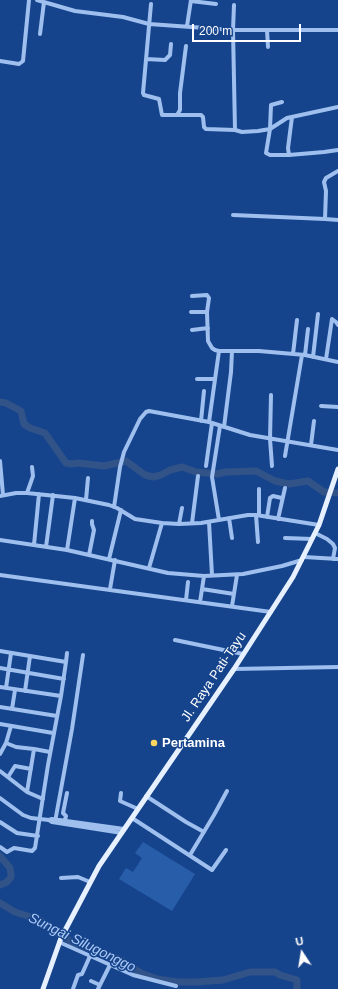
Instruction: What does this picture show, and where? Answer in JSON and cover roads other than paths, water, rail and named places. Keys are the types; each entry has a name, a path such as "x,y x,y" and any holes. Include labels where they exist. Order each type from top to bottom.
{"main road":[{"name":"Jl. Raya Pati-Tayu","path":"60,940 99,866 234,668 271,612 303,559 319,525 338,469"},
{"path":"43,989 60,940"}],"street":[{"path":"0,62 19,64 22,62 29,0"},
{"path":"37,0 75,11 123,17 150,24 233,30 338,30"},
{"path":"187,26 191,1 216,4"},
{"path":"40,34 44,2"},
{"path":"151,4 144,94 159,99 162,115 202,116 204,127 206,129 246,132 270,128 288,118 338,107"},
{"path":"234,6 235,130"},
{"path":"267,30 268,47"},
{"path":"146,59 165,60 170,55 171,44"},
{"path":"177,115 180,110 180,93 186,46"},
{"path":"282,102 271,105 270,128 266,153 270,155 289,155 338,150"},
{"path":"289,155 288,148 292,117"},
{"path":"325,219 326,191 324,182 326,178 338,171"},
{"path":"232,215 338,220"},
{"path":"192,296 208,296 209,300 207,312 209,344 212,348 219,351 260,351 303,355 338,362"},
{"path":"191,312 207,312"},
{"path":"313,357 318,314"},
{"path":"326,359 332,319 338,325"},
{"path":"292,354 298,320"},
{"path":"192,330 208,328"},
{"path":"285,456 308,329"},
{"path":"206,466 219,351"},
{"path":"219,520 212,474 228,401 232,351"},
{"path":"197,379 215,379"},
{"path":"201,421 204,391"},
{"path":"271,395 270,439 272,466"},
{"path":"320,406 338,407"},
{"path":"114,507 120,467 124,452 143,414 149,411 211,423 250,435 338,450"},
{"path":"311,445 314,421"},
{"path":"0,461 2,496 28,493 75,498 114,507 135,519 162,523 192,524 258,515 319,525"},
{"path":"28,493 33,476 32,467"},
{"path":"192,524 198,476"},
{"path":"86,500 88,478"},
{"path":"278,519 285,488"},
{"path":"258,542 259,489"},
{"path":"34,545 39,494"},
{"path":"46,546 54,495"},
{"path":"267,517 270,498 274,496 282,498"},
{"path":"67,550 75,498"},
{"path":"179,524 182,508"},
{"path":"109,559 121,510"},
{"path":"229,518 232,538"},
{"path":"89,554 94,530 92,521"},
{"path":"209,522 212,575"},
{"path":"149,568 162,523"},
{"path":"0,540 46,546 89,554 168,573 204,576 237,575 282,566 303,559 336,559 333,544 315,533"},
{"path":"285,538 312,539"},
{"path":"110,589 116,560"},
{"path":"0,575 271,612"},
{"path":"232,606 237,575"},
{"path":"200,602 204,576"},
{"path":"186,600 188,582"},
{"path":"202,589 234,594"},
{"path":"175,640 243,654"},
{"path":"0,651 66,662"},
{"path":"6,688 11,653"},
{"path":"0,847 7,852 14,848 34,851 38,836 50,752 64,679 67,653"},
{"path":"56,821 83,655"},
{"path":"25,691 30,656"},
{"path":"234,668 338,667"},
{"path":"0,668 64,679"},
{"path":"0,687 61,696"},
{"path":"12,709 15,690"},
{"path":"0,707 57,716"},
{"path":"0,724 54,733"},
{"path":"0,754 6,743 11,726"},
{"path":"6,743 50,752"},
{"path":"27,792 34,749"},
{"path":"8,777 15,766 31,769"},
{"path":"0,771 27,792 43,799"},
{"path":"190,855 227,791"},
{"path":"67,792 63,812 68,822"},
{"path":"121,793 120,801 138,809"},
{"path":"146,796 204,832"},
{"path":"1,800 30,818 68,822 123,831"},
{"path":"132,818 212,870 226,850"},
{"path":"0,822 17,833 38,836"},
{"path":"61,878 78,877 90,882"},
{"path":"60,940 90,956 133,975 176,986"},
{"path":"73,989 78,975 82,974 90,956"},
{"path":"90,981 99,987 110,965"}],"waterway":[{"path":"0,402 6,403 21,411 24,424 30,428 45,433 66,463 104,466 126,461 145,475 153,477 182,467 196,472 217,474 226,472 256,471 275,481 289,484 308,481 324,492 338,493"},
{"name":"Sungai Silugonggo","path":"0,856 10,868 11,874 11,877 7,882 0,885"},
{"name":"Sungai Silugonggo","path":"0,903 15,912 40,920 52,930 74,943 121,960 141,973 157,979 177,982 196,982 223,980 250,972 275,972 297,980 297,989"}],"place":[{"name":"Pertamina","path":"154,743"}]}
